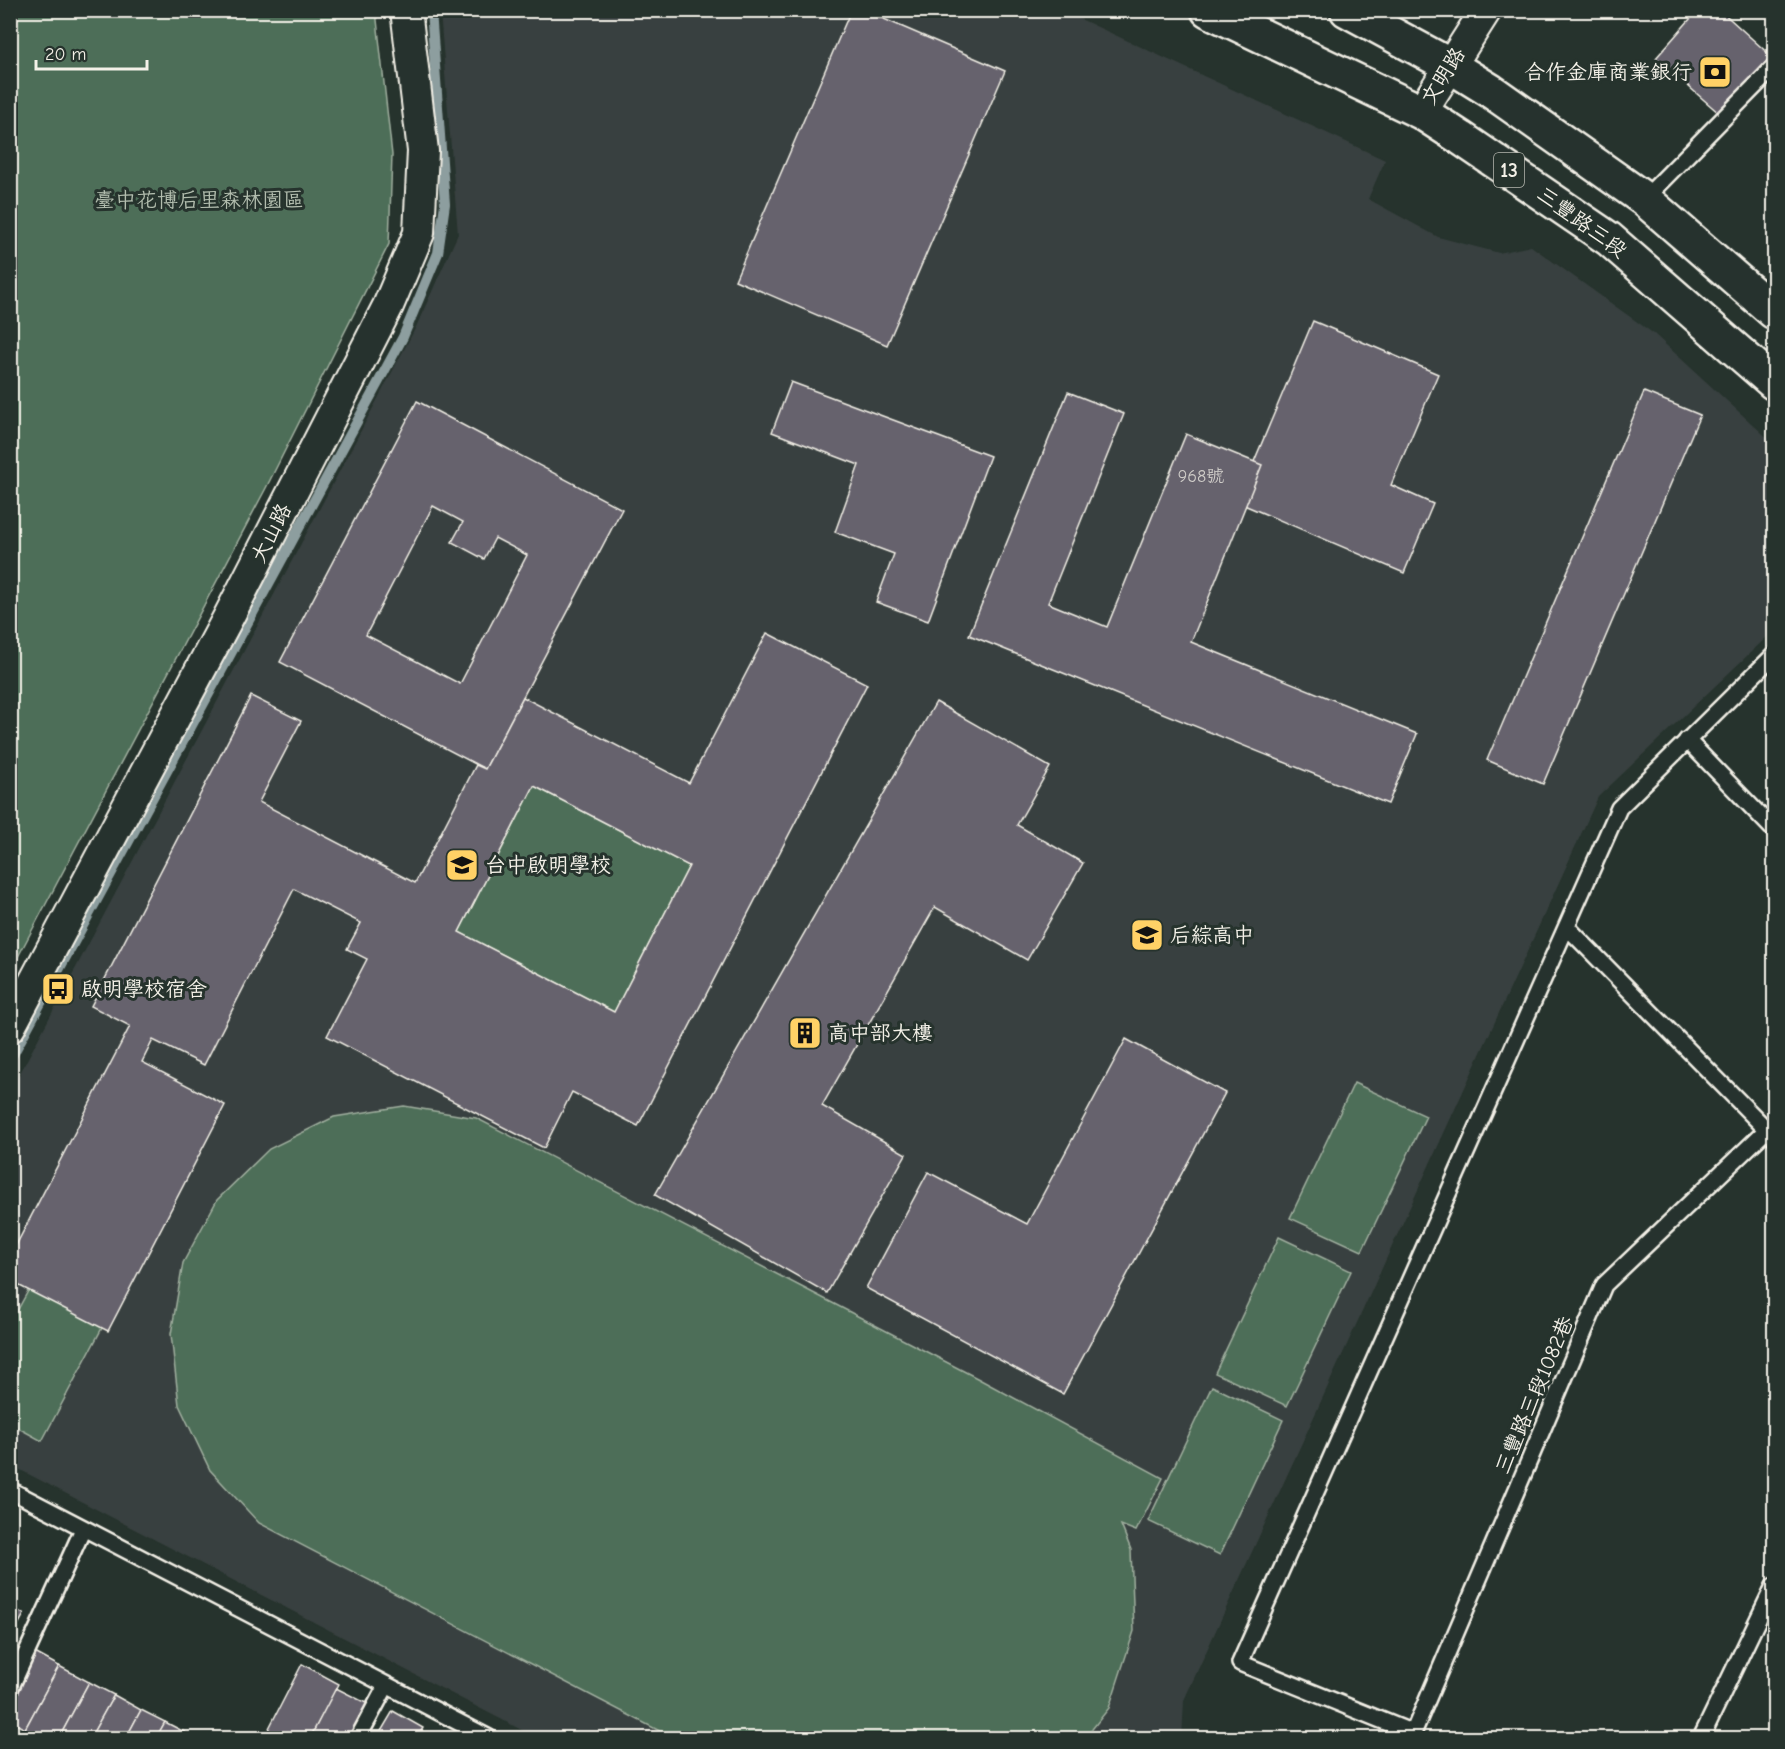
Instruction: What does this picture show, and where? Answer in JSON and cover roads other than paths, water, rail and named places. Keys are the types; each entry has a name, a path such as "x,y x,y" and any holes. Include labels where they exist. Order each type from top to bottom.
{"main road":[{"name":"三豐路三段","path":"1208,10 1240,18 1421,112 1609,238 1774,383"},
{"path":"1347,10 1449,65 1491,91 1644,199 1774,312"}],"street":[{"name":"大山路","path":"10,1027 234,605 388,306 419,234 423,151 406,10"},
{"name":"文明路","path":"1421,112 1486,10"}],"lane":[{"path":"1644,199 1774,67"},
{"path":"1412,1736 1240,1662 1620,808 1774,655"},
{"path":"1687,740 1774,830"},
{"path":"1567,927 1772,1130"},
{"name":"三豐路三段1082巷","path":"1412,1736 1604,1285 1772,1130"},
{"path":"10,1490 489,1738"},
{"path":"10,1689 83,1529"},
{"path":"1701,1738 1774,1586"},
{"path":"358,1738 386,1686"}],"waterway":[{"path":"10,1060 403,337 438,253 445,204 431,10"}],"place":[{"name":"合作金庫商業銀行","path":"1715,72"},
{"name":"台中啟明學校","path":"462,865"},
{"name":"后綜高中","path":"1147,935"},
{"name":"啟明學校宿舍","path":"58,989"},
{"name":"高中部大樓","path":"805,1033"}],"park label":[{"name":"臺中花博后里森林園區","path":"199,200"}]}
